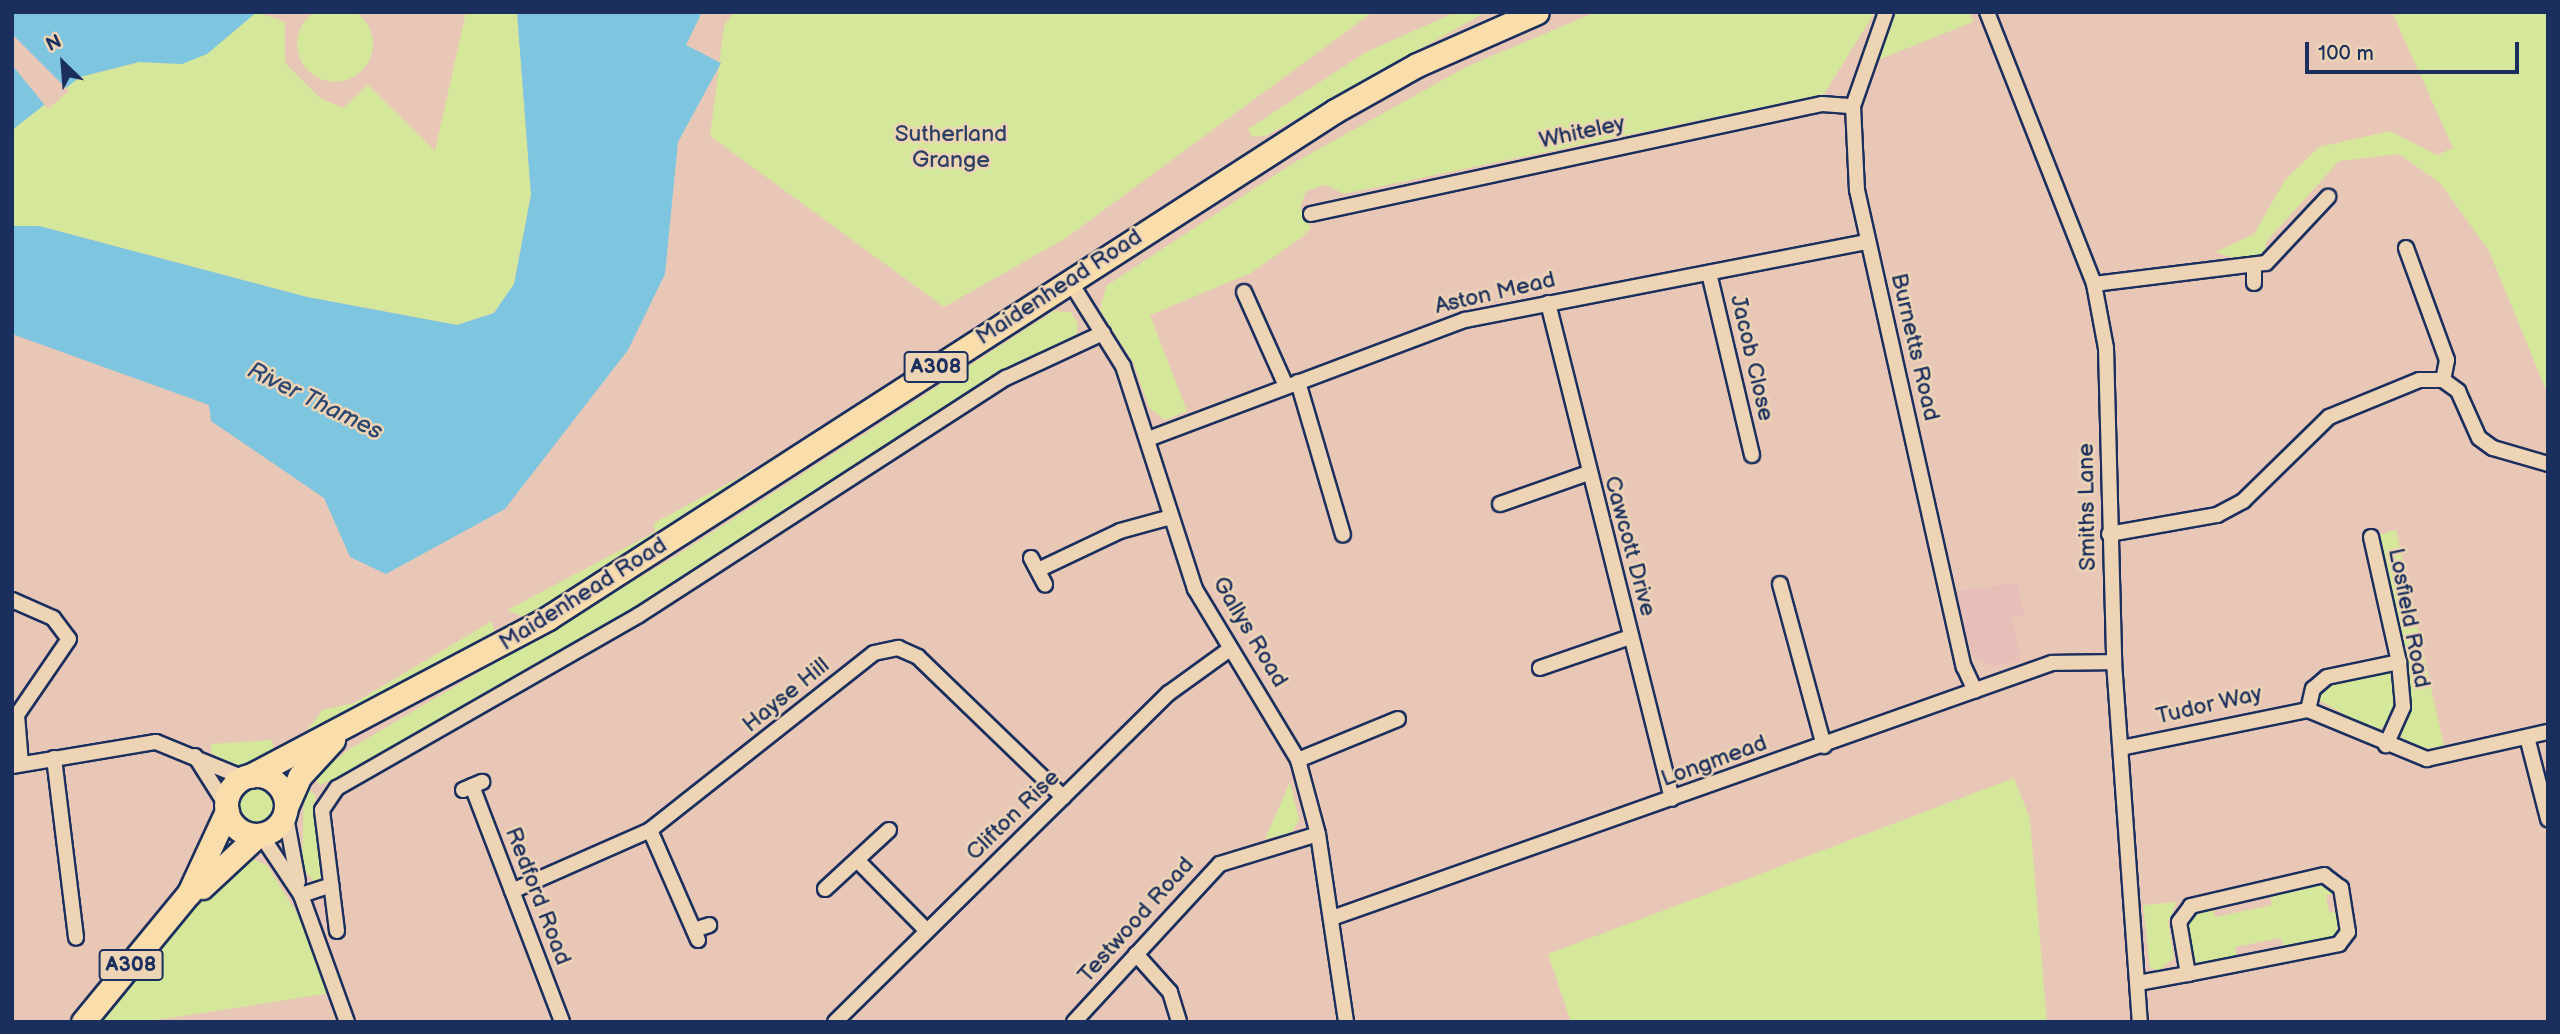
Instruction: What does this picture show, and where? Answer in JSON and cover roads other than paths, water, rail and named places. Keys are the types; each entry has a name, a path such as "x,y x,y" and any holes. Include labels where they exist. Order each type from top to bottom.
{"main road":[{"name":"Maidenhead Road","path":"247,777 341,734 558,612 1069,280 1335,111 1417,65 1537,12"},
{"name":"Maidenhead Road","path":"286,809 307,767 341,734"},
{"path":"247,777 276,783 286,809 276,827 260,835 241,831 226,808 231,789 247,777"},
{"name":"A308","path":"179,908 211,856 226,808"},
{"name":"A308","path":"83,1022 179,908 260,835"}],"street":[{"name":"Burnetts Road","path":"1886,12 1853,106 1851,141 1867,242 1964,667 1975,691"},
{"name":"Smiths Lane","path":"1987,12 2094,284 2106,348 2114,662 2140,1022"},
{"name":"Whiteley","path":"1317,208 1822,104 1853,106"},
{"path":"2094,284 2253,267 2266,263 2328,197"},
{"name":"Aston Mead","path":"1148,439 1402,340 1548,303 1867,242"},
{"path":"2406,248 2447,360 2443,380"},
{"path":"2253,267 2254,283"},
{"name":"Jacob Close","path":"1709,273 1752,455"},
{"name":"Gallys Road","path":"1069,280 1123,366 1195,589 1298,760 1318,834 1346,1022"},
{"path":"1244,292 1247,313 1292,384 1343,535"},
{"name":"Cawcott Drive","path":"1548,303 1588,473 1672,800"},
{"name":"Maidenhead Road","path":"337,931 323,810 337,788 639,615 989,387 1102,333"},
{"path":"2109,534 2217,515 2243,501 2329,417 2419,380 2443,380 2458,391 2479,438 2548,464"},
{"path":"1499,503 1588,473"},
{"path":"1045,584 1034,564 1120,531 1171,517"},
{"name":"Losfield Road","path":"2371,537 2399,662 2403,707 2386,745"},
{"path":"1781,584 1824,746"},
{"path":"12,600 53,618 69,639 17,715 16,765 146,741 192,754 247,777"},
{"path":"1540,668 1630,637"},
{"name":"Hayse Hill","path":"512,891 650,830 874,653 898,648 918,657 1063,797"},
{"name":"Clifton Rise","path":"835,1022 1168,693 1230,649"},
{"name":"Longmead","path":"1332,918 1672,800 2052,663 2114,662"},
{"path":"2399,662 2327,677 2313,689 2308,710 2386,745 2427,759 2548,732"},
{"name":"Tudor Way","path":"2121,748 2308,710"},
{"path":"1298,760 1397,719"},
{"path":"2527,737 2548,819"},
{"path":"192,754 226,808"},
{"path":"54,758 76,938"},
{"name":"Redford Road","path":"472,786 562,1022"},
{"path":"286,809 300,895 347,1022"},
{"path":"650,830 696,935 709,925"},
{"path":"825,889 889,830"},
{"name":"Testwood Road","path":"1074,1022 1220,864 1318,834"},
{"path":"260,835 300,895"},
{"path":"858,861 927,931"},
{"path":"2138,983 2188,974 2339,944 2348,932 2341,888 2324,875 2191,906 2179,922 2188,974"},
{"path":"300,895 331,886"},
{"path":"1136,954 1170,992 1179,1022"}],"water":[{"path":"12,12 257,12 207,54 182,64 139,62 80,77 12,130"},
{"name":"River Thames","path":"517,12 702,12 686,45 721,63 678,142 665,274 628,350 505,509 386,574 350,557 324,498 211,421 209,405 12,334 12,226 39,226 307,297 457,325 494,313 514,284 531,195"}],"park label":[{"name":"Sutherland Grange","path":"951,147"}]}
